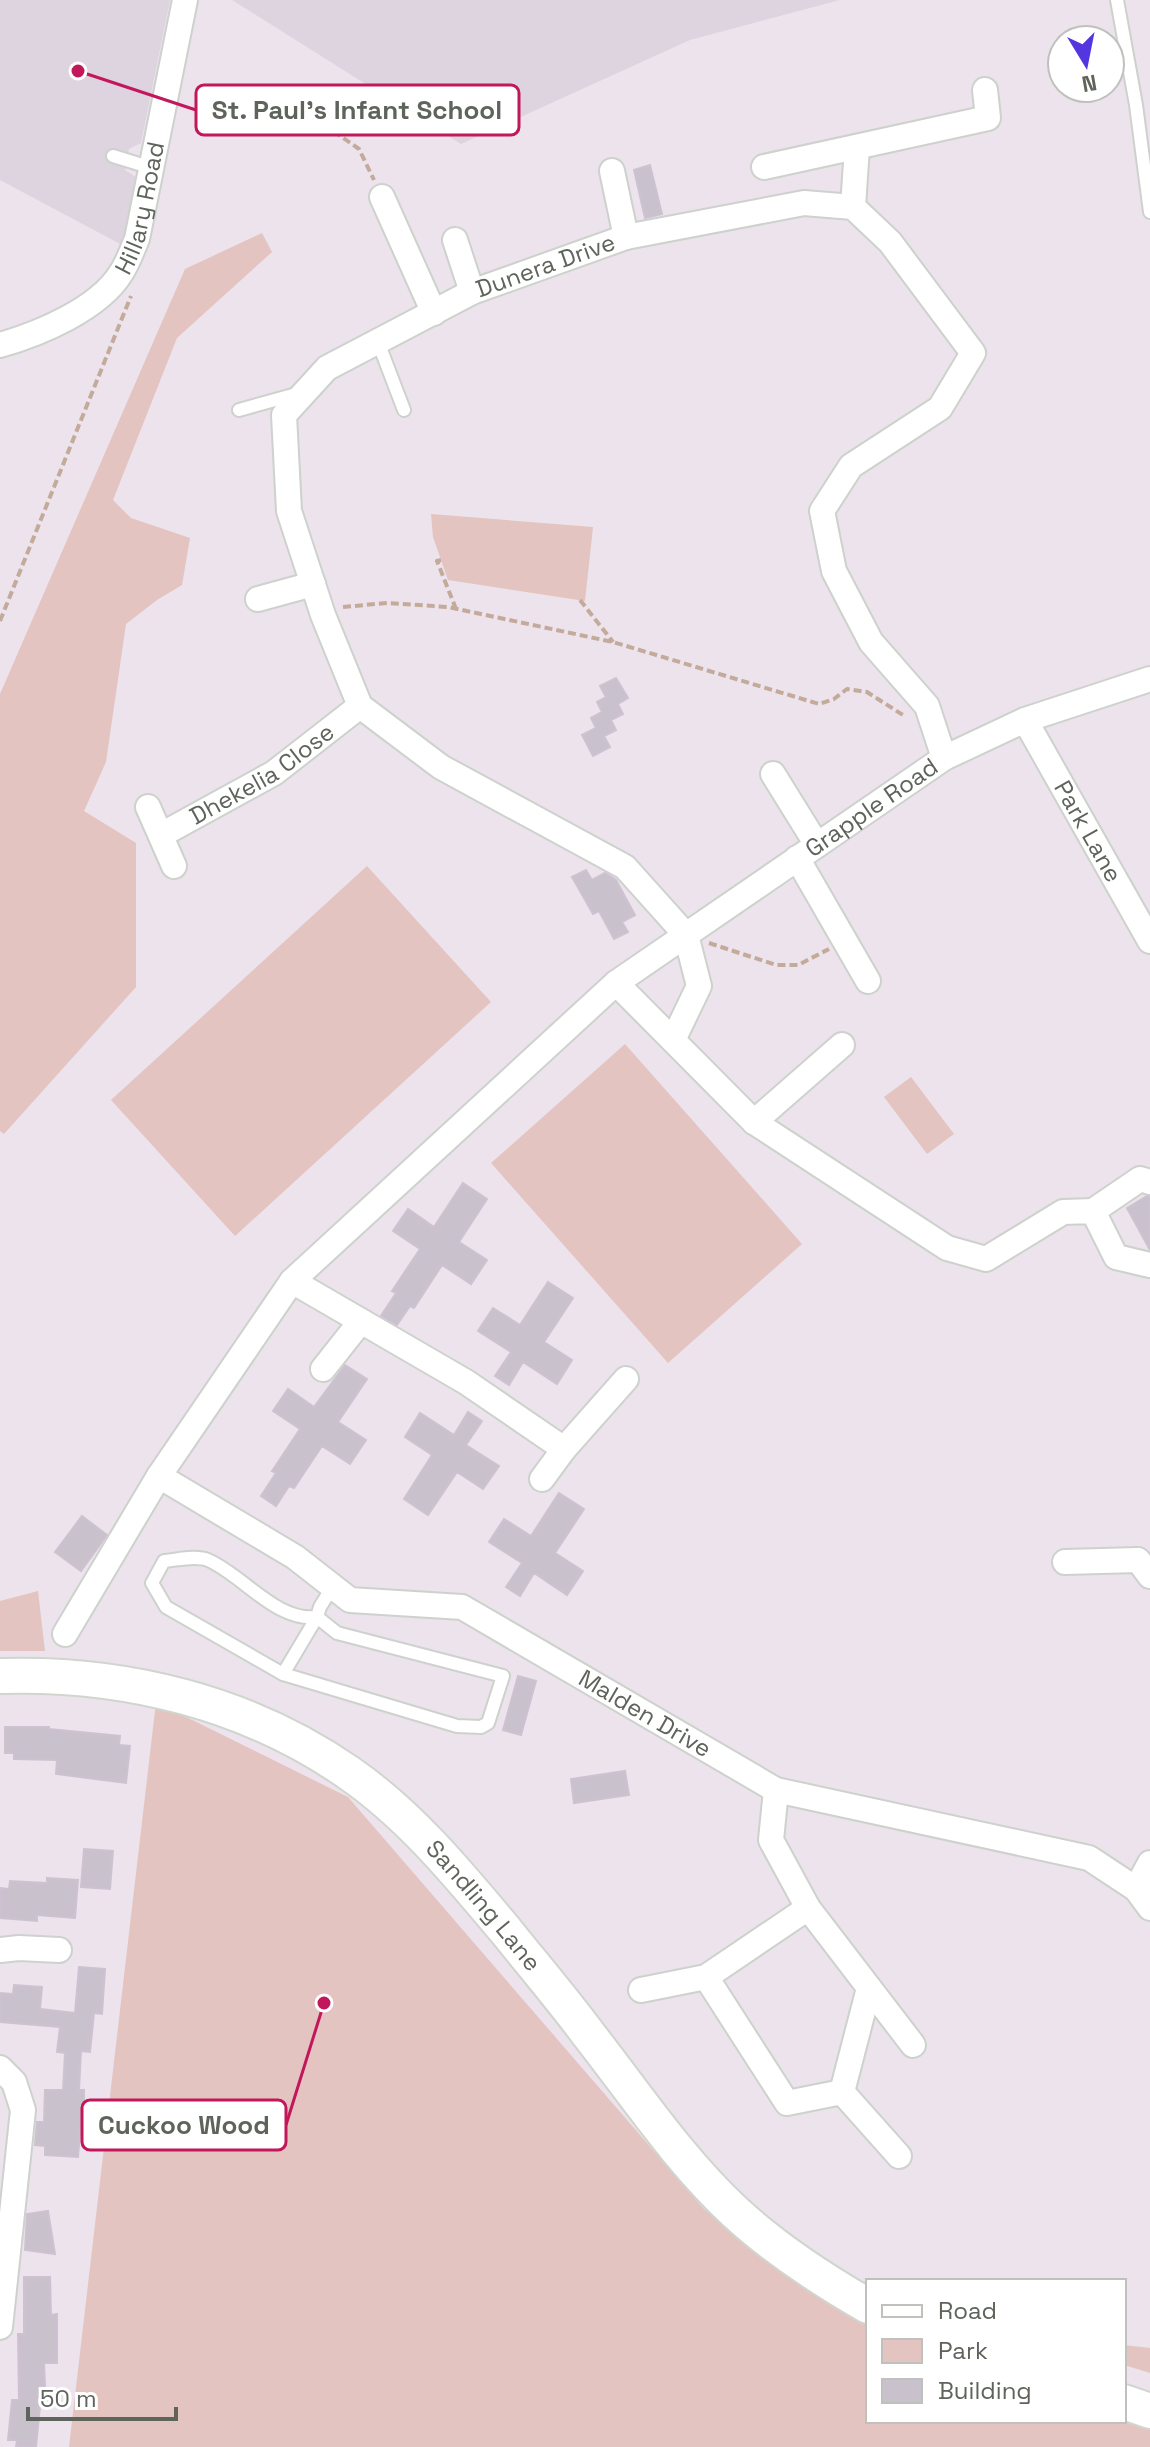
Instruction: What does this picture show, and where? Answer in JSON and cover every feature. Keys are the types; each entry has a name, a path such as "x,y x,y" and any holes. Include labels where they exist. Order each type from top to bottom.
{"street":[{"name":"Hillary Road","path":"0,345 28,337 67,318 95,299 120,275 137,239 185,0"},
{"path":"764,167 988,118 985,90"},
{"path":"857,147 853,207 890,242 973,353 940,408 851,466 822,511 834,571 871,642 927,706 944,758"},
{"path":"612,171 626,237"},
{"path":"382,197 434,313"},
{"name":"Dunera Drive","path":"360,706 321,609 289,511 284,415 327,368 472,292 626,237 804,203 853,207"},
{"path":"455,240 472,292"},
{"path":"258,599 313,584"},
{"name":"Grapple Road","path":"65,1634 159,1476 292,1281 616,983 944,758 1025,720 1150,679"},
{"path":"360,706 441,767 625,867 692,931 699,986 673,1040"},
{"name":"Dhekelia Close","path":"161,835 274,773 360,706"},
{"name":"Park Lane","path":"1025,720 1150,941"},
{"path":"773,774 844,939 868,981"},
{"name":"Dhekelia Close","path":"148,807 174,866"},
{"path":"616,983 754,1122 947,1248 986,1259 1063,1212 1093,1211 1140,1179 1150,1182"},
{"path":"754,1122 842,1045"},
{"path":"1093,1211 1116,1257 1150,1265"},
{"path":"292,1281 466,1382 564,1449"},
{"path":"323,1369 361,1321"},
{"path":"542,1479 564,1449 626,1379"},
{"name":"Malden Drive","path":"159,1476 295,1557 350,1600 462,1607 776,1790 1089,1858 1143,1899"},
{"path":"1065,1562 1138,1560 1150,1576"},
{"name":"Sandling Lane","path":"0,1676 55,1676 113,1681 183,1696 255,1722 349,1773 416,1829 469,1887 683,2156 734,2211 782,2252 866,2305"},
{"path":"776,1790 771,1840 808,1908 913,2045"},
{"path":"1143,1899 1150,1863"},
{"path":"641,1990 706,1977 808,1908"},
{"path":"0,1950 59,1950"},
{"path":"706,1977 787,2103 842,2092"},
{"path":"842,2092 869,1988"},
{"path":"0,2068 14,2082 23,2110 0,2327"},
{"path":"842,2092 899,2156"},
{"path":"1126,2403 1150,2411"}],"lane":[{"path":"1117,0 1136,105 1150,212"},
{"path":"113,156 152,168"},
{"path":"378,342 404,410"},
{"path":"239,410 306,391"},
{"path":"206,1559 288,1612 305,1618 317,1617 337,1633 503,1676 488,1723 481,1727 457,1726 283,1674 166,1607 152,1583 164,1561 206,1559"},
{"path":"283,1674 333,1586"}],"path":[{"path":"291,109 359,149 382,197"},
{"path":"0,621 132,296"},
{"path":"441,560 437,561 456,609"},
{"path":"580,600 613,642"},
{"path":"321,609 387,603 456,609 613,642 819,704 834,699 847,689 867,692 906,717 932,721"},
{"path":"692,931 709,944 776,965 798,965 811,961 844,939"}],"shaded area":[{"path":"0,0 170,0 141,143 129,149 125,170 137,178 122,245 0,180"},
{"path":"232,0 840,0 690,40 461,144"}],"green space":[{"path":"262,233 272,252 177,338 113,500 131,518 190,538 182,585 126,624 106,762 84,811 136,843 136,987 4,1134 0,1131 0,694 185,269"},
{"path":"431,514 593,527 585,601 448,580 433,537"},
{"path":"367,866 491,1002 235,1236 111,1100"},
{"path":"625,1044 802,1244 668,1363 491,1163"},
{"path":"911,1077 954,1134 927,1154 884,1097"},
{"path":"38,1591 45,1651 0,1651 0,1601"},
{"path":"156,1702 348,1797 704,2209 866,2322 866,2423 1126,2421 1150,2429 1150,2447 69,2447"},
{"path":"1126,2345 1150,2348 1150,2373 1126,2366"}],"building":[{"path":"650,165 662,214 645,218 634,170"},
{"path":"616,678 628,698 618,704 623,714 611,720 616,730 604,736 610,747 593,756 582,735 596,728 591,718 602,712 597,702 606,697 600,686"},
{"path":"586,870 592,880 605,873 616,880 635,915 622,922 628,932 614,939 599,911 593,914 572,877"},
{"path":"463,1183 487,1199 459,1242 487,1260 471,1284 442,1265 414,1308 410,1306 397,1325 381,1316 396,1293 392,1291 420,1249 393,1231 408,1209 434,1227"},
{"path":"1150,1197 1150,1250 1127,1208"},
{"path":"548,1282 573,1298 544,1342 572,1360 557,1384 523,1362 509,1385 495,1376 511,1352 478,1331 493,1308 520,1325"},
{"path":"345,1365 367,1379 338,1422 366,1440 350,1464 322,1446 294,1488 289,1486 276,1506 261,1496 276,1473 272,1471 300,1429 273,1411 288,1389 314,1407"},
{"path":"468,1412 482,1421 466,1445 499,1466 483,1489 457,1472 428,1515 404,1499 432,1455 405,1437 420,1413 454,1435"},
{"path":"559,1493 584,1509 555,1553 583,1571 567,1595 534,1573 520,1596 506,1587 522,1563 489,1542 504,1519 531,1536"},
{"path":"82,1516 107,1535 81,1571 55,1552"},
{"path":"518,1676 536,1681 521,1735 503,1730"},
{"path":"5,1727 49,1727 120,1736 119,1745 130,1746 126,1783 56,1774 57,1760 14,1759 14,1753 5,1753"},
{"path":"625,1771 629,1795 574,1803 571,1779"},
{"path":"84,1849 113,1851 110,1889 81,1887"},
{"path":"47,1878 78,1880 75,1918 37,1915 37,1921 0,1918 0,1888 9,1889 10,1881 47,1883"},
{"path":"79,1967 105,1969 102,2014 94,2013 90,2052 81,2051 79,2090 84,2090 84,2108 78,2157 45,2155 45,2146 35,2145 37,2122 44,2122 45,2090 63,2090 65,2053 57,2052 60,2027 0,2022 0,1993 13,1994 14,1985 42,1987 40,2009 75,2013"},
{"path":"48,2211 55,2254 25,2250 27,2214"},
{"path":"24,2277 50,2277 51,2315 57,2314 57,2363 44,2363 45,2386 42,2386 36,2447 16,2447 17,2440 8,2440 12,2400 19,2400 18,2334 24,2334"}],"place":[{"name":"St. Paul's Infant School","path":"78,71"},
{"name":"Cuckoo Wood","path":"324,2003"}]}
